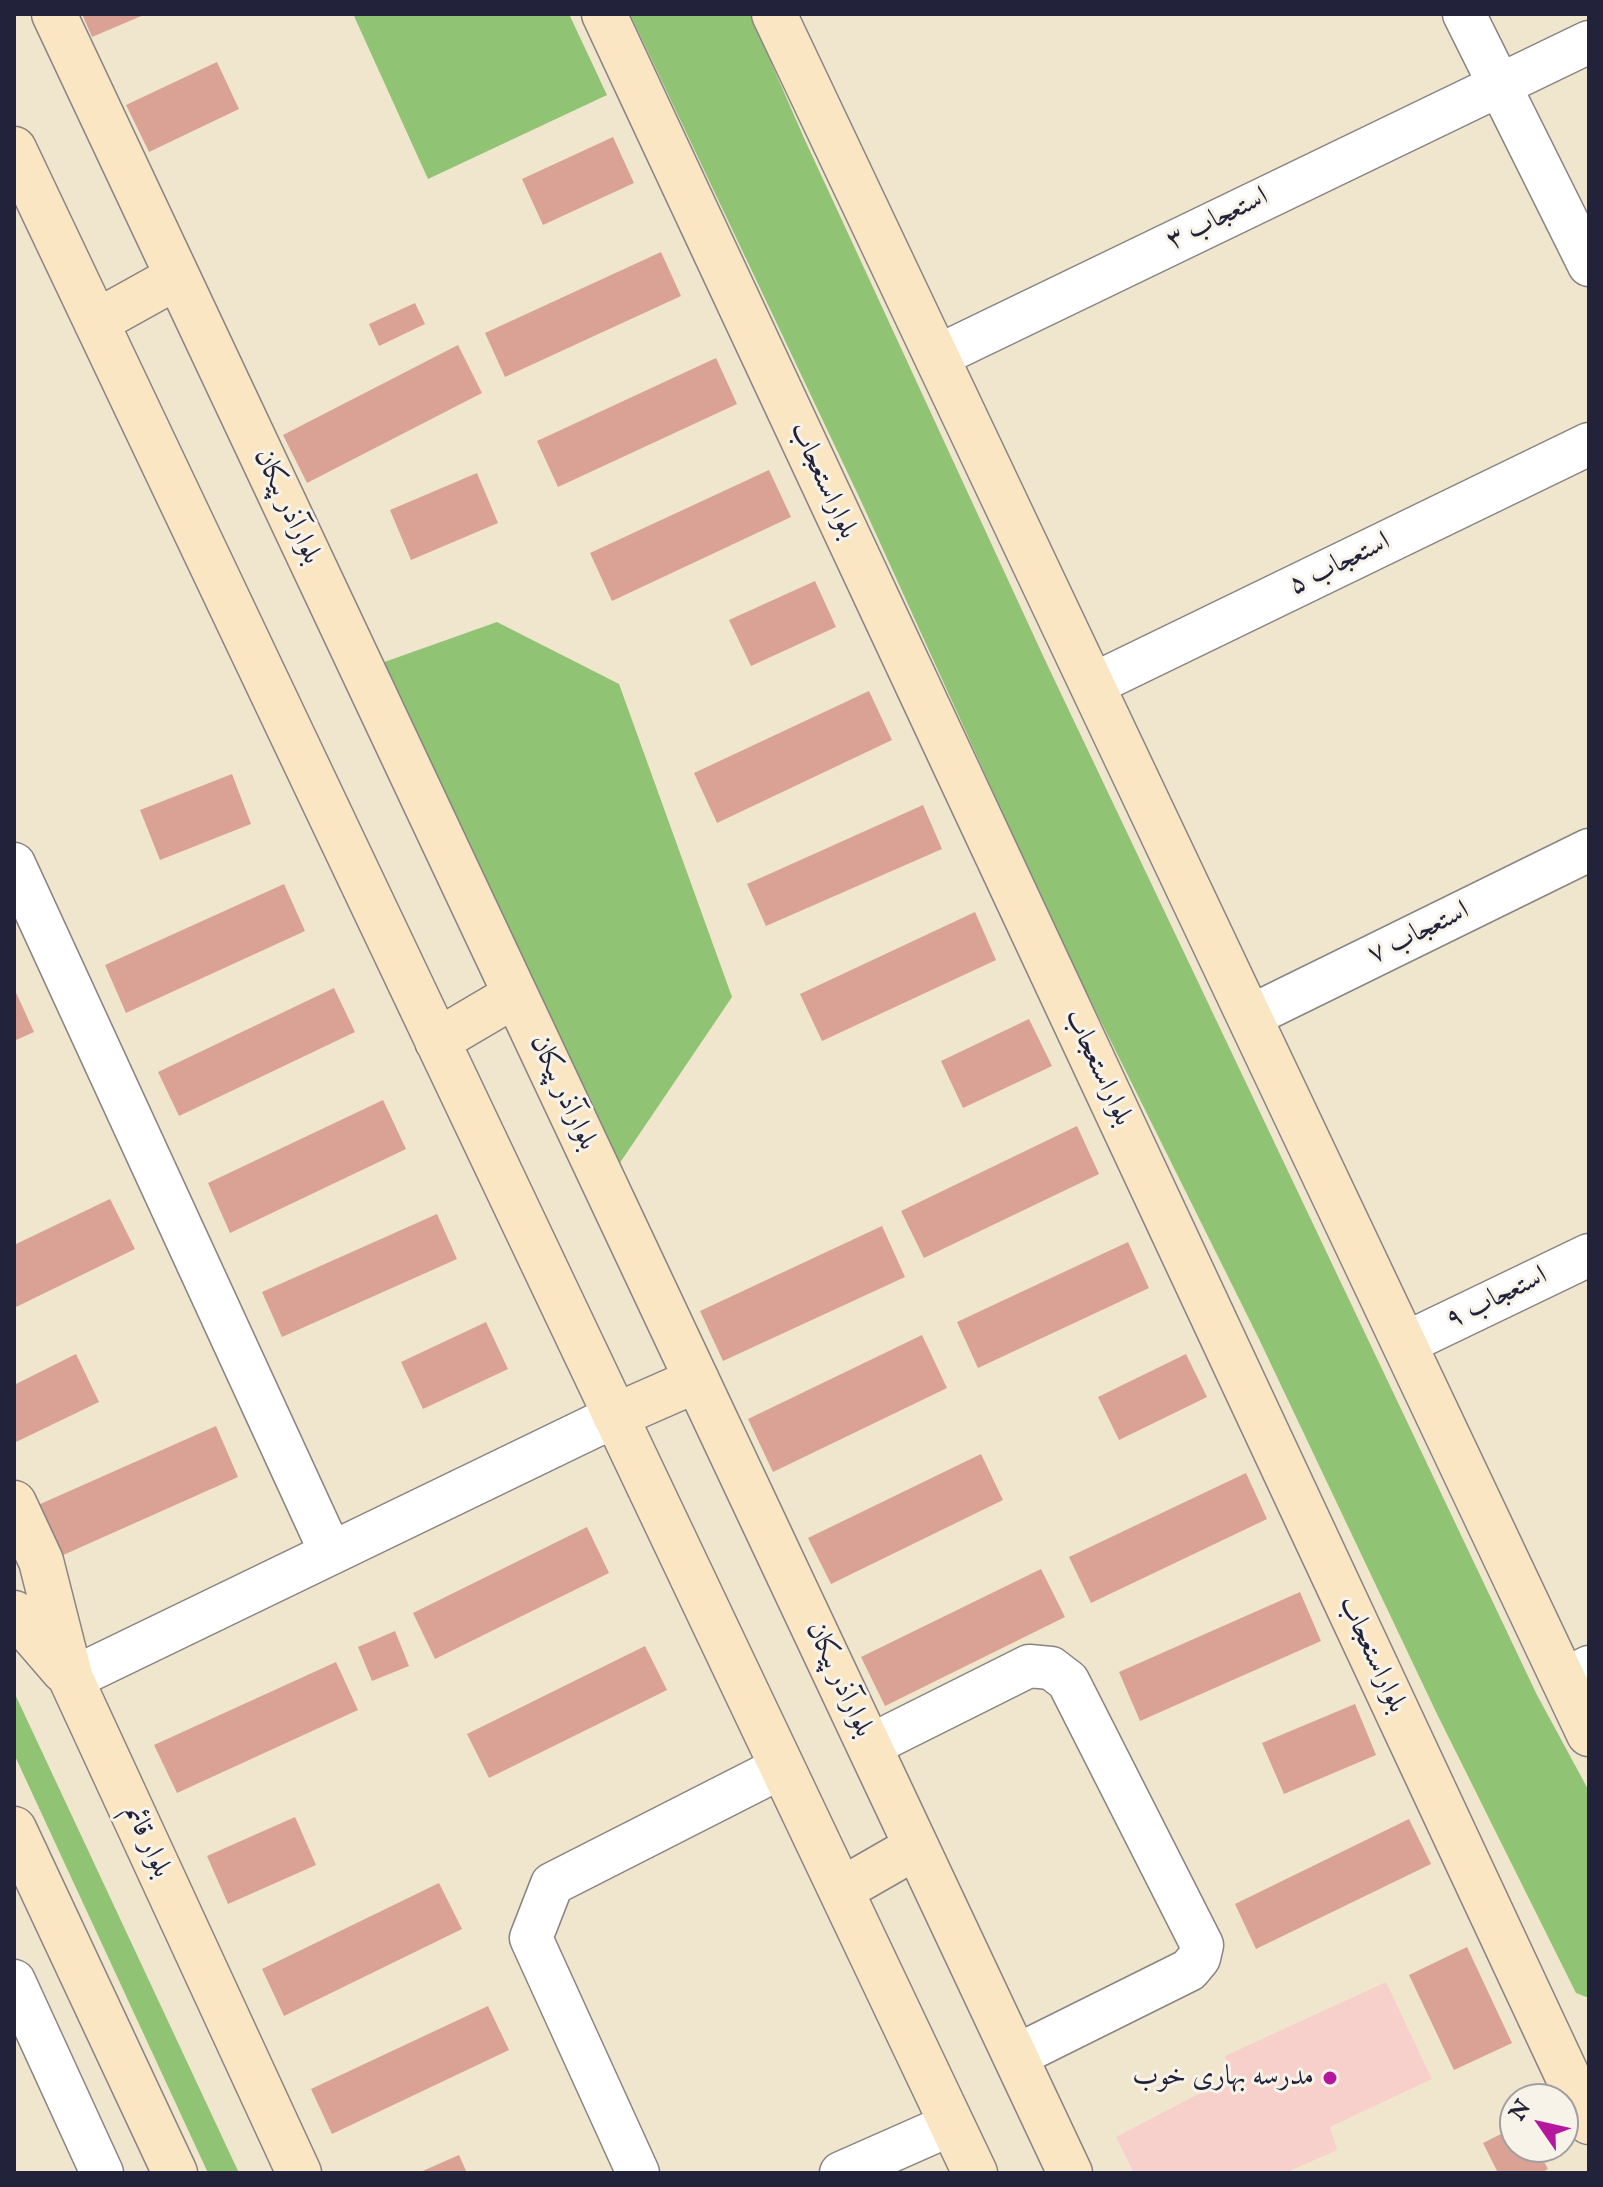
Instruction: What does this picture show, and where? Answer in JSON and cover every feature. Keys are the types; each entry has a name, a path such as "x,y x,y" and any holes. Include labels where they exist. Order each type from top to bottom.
{"street":[{"name":"بلوارآذر پیکان","path":"54,14 1070,2173"},
{"name":"بلواراستعجاب","path":"604,14 1589,2122"},
{"path":"1464,14 1589,265"},
{"path":"784,18 936,357 1404,1344 1576,1674 1589,1734"},
{"name":"استعجاب ۳","path":"936,357 1589,42"},
{"path":"14,149 975,2173"},
{"path":"96,322 177,277"},
{"name":"استعجاب ۵","path":"1092,685 1589,444"},
{"name":"استعجاب ۷","path":"1249,1017 1589,850"},
{"path":"14,864 331,1553"},
{"path":"437,1041 515,995"},
{"name":"استعجاب ۹","path":"1404,1344 1589,1255"},
{"path":"14,1613 71,1679 615,1416 697,1380"},
{"name":"بلوار قائم","path":"14,1503 41,1561 71,1679 299,2173"},
{"path":"869,1746 1029,1666 1051,1668 1068,1681 1202,1945 1199,1958 1189,1970 1016,2056"},
{"path":"638,2173 531,1938 552,1884 782,1767"},
{"path":"14,1829 175,2173"},
{"path":"841,1890 916,1847"},
{"path":"14,1981 102,2173"},
{"path":"1548,2035 1589,2051"},
{"path":"841,2173 952,2124"}],"shaded area":[{"name":"مدرسه بهاری خوب","path":"1386,1982 1432,2079 1330,2127 1337,2150 1285,2173 1134,2173 1116,2137 1231,2077 1225,2056"}],"green space":[{"path":"569,14 607,95 428,179 354,16"},
{"path":"630,14 750,14 1045,660 1537,1695 1589,1791 1589,1998 1576,1993 1437,1714 1259,1339 1061,941 861,501"},
{"path":"497,622 619,684 732,997 607,1182 359,671"},
{"path":"14,1692 239,2173 208,2173 14,1754"}],"building":[{"path":"82,14 146,14 92,37"},
{"path":"217,62 239,109 149,152 126,105"},
{"path":"613,137 634,183 543,225 522,179"},
{"path":"661,252 681,296 505,377 485,333"},
{"path":"415,303 425,324 379,346 369,324"},
{"path":"458,345 482,393 307,483 283,435"},
{"path":"716,358 737,404 558,487 537,441"},
{"path":"769,470 791,517 612,601 590,553"},
{"path":"477,473 498,523 411,560 390,510"},
{"path":"815,581 836,627 751,666 729,620"},
{"path":"869,691 892,740 717,823 694,773"},
{"path":"232,774 251,824 160,860 140,810"},
{"path":"923,805 942,849 766,926 747,884"},
{"path":"284,884 305,931 126,1013 105,965"},
{"path":"975,912 996,960 822,1041 800,994"},
{"path":"14,988 34,1032 14,1041"},
{"path":"334,988 355,1032 179,1116 158,1072"},
{"path":"1029,1019 1052,1066 963,1108 941,1061"},
{"path":"383,1100 406,1149 230,1233 208,1183"},
{"path":"1077,1126 1099,1174 924,1258 901,1211"},
{"path":"110,1199 135,1249 14,1308 14,1245"},
{"path":"437,1214 457,1259 282,1337 262,1292"},
{"path":"882,1226 905,1277 723,1361 700,1311"},
{"path":"1128,1242 1149,1288 978,1368 957,1322"},
{"path":"486,1322 508,1369 423,1409 401,1362"},
{"path":"922,1335 947,1388 773,1472 748,1419"},
{"path":"76,1354 99,1402 14,1443 14,1385"},
{"path":"1186,1354 1207,1397 1119,1440 1098,1397"},
{"path":"216,1426 238,1477 61,1556 38,1505"},
{"path":"981,1454 1003,1500 831,1584 808,1538"},
{"path":"1246,1473 1267,1519 1091,1603 1069,1557"},
{"path":"587,1527 609,1573 435,1659 413,1613"},
{"path":"1041,1569 1065,1617 885,1706 861,1657"},
{"path":"1300,1592 1321,1641 1140,1721 1119,1672"},
{"path":"395,1631 409,1666 372,1681 358,1647"},
{"path":"645,1646 667,1690 489,1778 467,1734"},
{"path":"336,1662 358,1710 177,1793 154,1745"},
{"path":"1355,1704 1376,1755 1284,1794 1262,1743"},
{"path":"295,1817 316,1865 228,1904 207,1856"},
{"path":"1409,1819 1431,1864 1256,1949 1235,1904"},
{"path":"439,1883 462,1929 284,2016 262,1969"},
{"path":"1467,1947 1512,2043 1454,2070 1409,1975"},
{"path":"488,2006 509,2050 332,2134 311,2089"},
{"path":"1499,2135 1499,2163 1545,2163 1548,2169 1541,2173 1498,2173 1483,2143"},
{"path":"459,2155 467,2173 418,2173"}],"place":[{"name":"مدرسه بهاری خوب","path":"1330,2078"}]}
